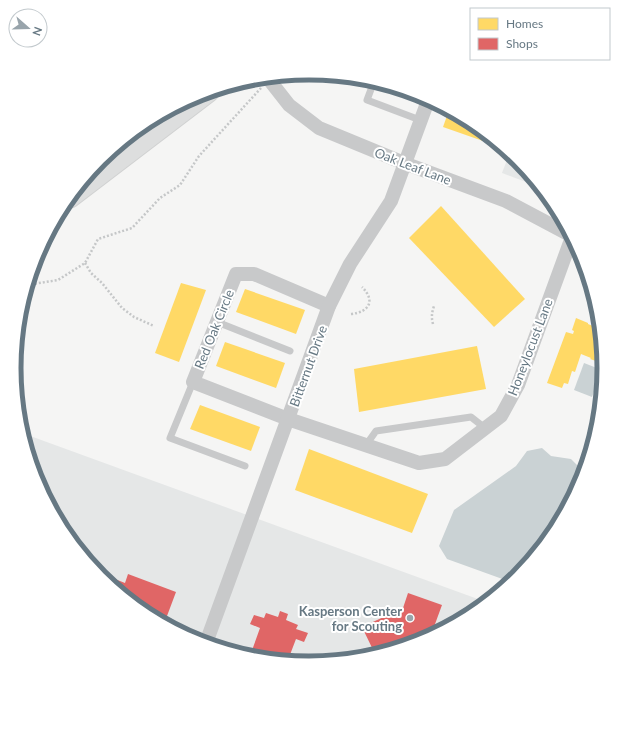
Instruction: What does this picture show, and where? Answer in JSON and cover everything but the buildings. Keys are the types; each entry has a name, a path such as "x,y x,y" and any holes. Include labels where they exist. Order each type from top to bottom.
{"main road":[{"path":"89,182 188,106"}],"street":[{"name":"Oak Leaf Lane","path":"271,82 289,105 319,128 404,163 506,200 562,232"},
{"name":"Bitternut Drive","path":"208,637 329,306 350,264 391,201 426,104"},
{"name":"Honeylocust Lane","path":"288,419 419,463 445,459 501,416 518,385 569,245"},
{"name":"Red Oak Circle","path":"288,419 193,382 236,274 254,274 329,306"}],"lane":[{"path":"372,86 367,100 420,120"},
{"path":"217,322 290,351"},
{"path":"193,382 170,438 245,466"},
{"path":"366,445 376,431 471,417 486,428"}],"path":[{"path":"34,284 58,280 85,263 98,239 132,228 160,198 180,184 199,156 263,83"},
{"path":"85,263 91,273 102,283 122,308 134,317 154,326"},
{"path":"351,314 360,313 368,306 370,300 368,293 362,287"},
{"path":"432,324 431,314 434,306"}],"shaded area":[{"path":"507,159 530,184 502,173"},
{"path":"584,363 597,368 596,386 592,397 574,390"},
{"path":"30,436 479,600 453,617 419,634 384,646 347,653 309,656 271,653 234,646 199,634 149,607 119,584 92,557 70,528 51,495 36,460"},
{"path":"542,448 551,456 571,459 579,467 558,512 537,543 526,557 504,579 447,559 439,546 454,510 516,466 527,451"}],"place":[{"name":"Kasperson Center for Scouting","path":"410,618"}]}
